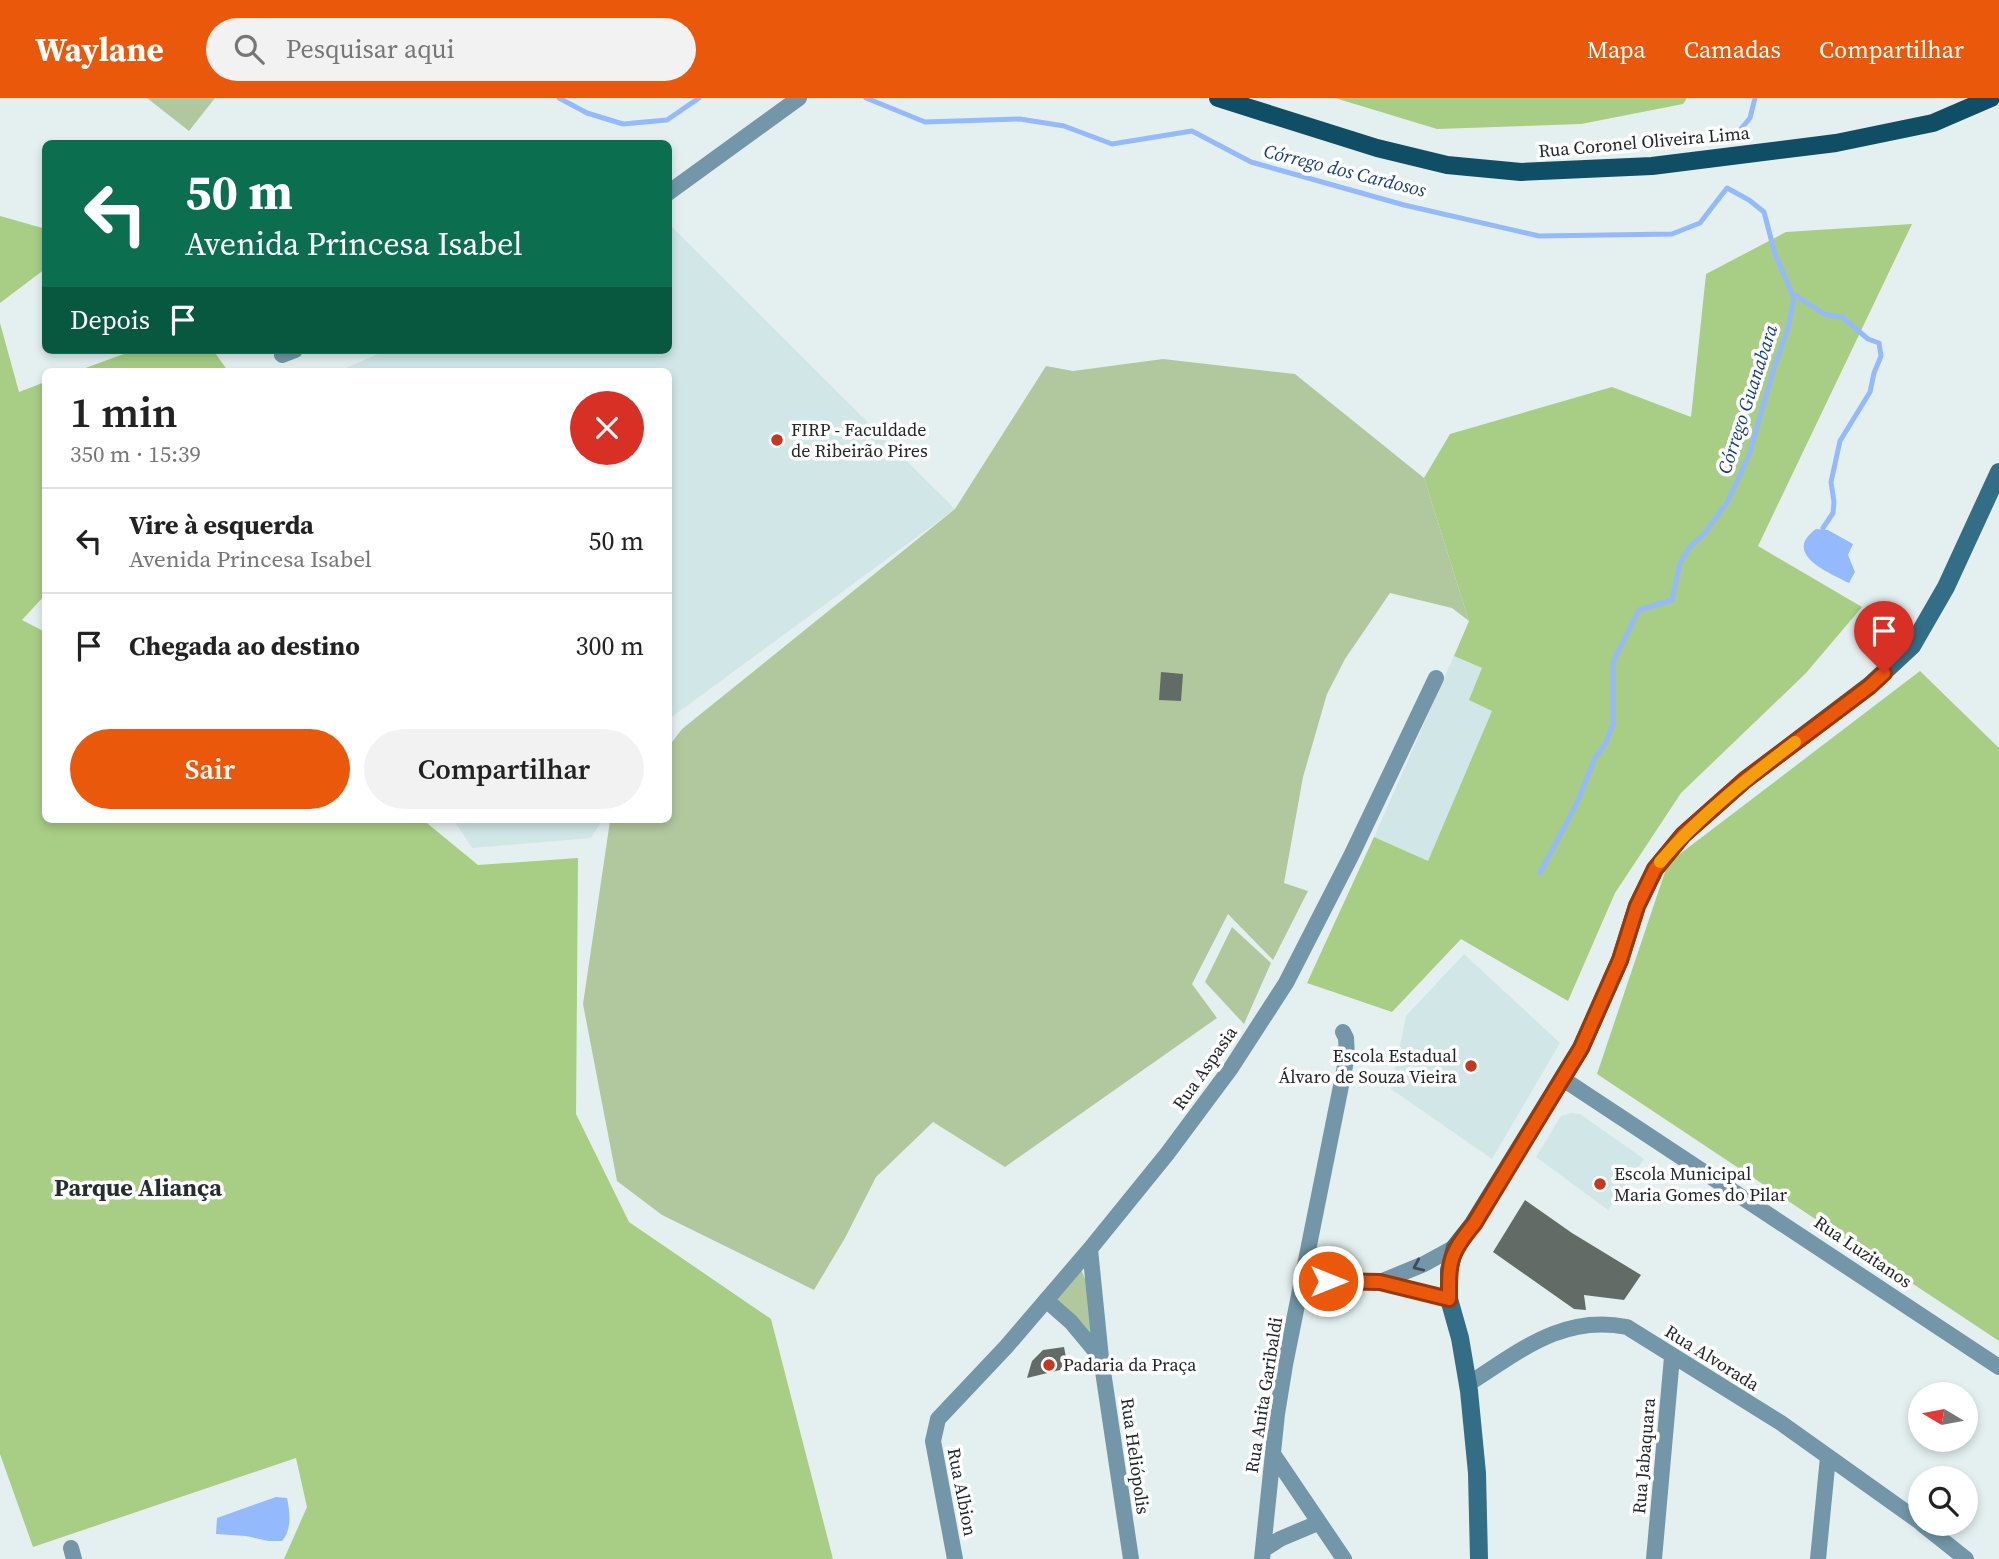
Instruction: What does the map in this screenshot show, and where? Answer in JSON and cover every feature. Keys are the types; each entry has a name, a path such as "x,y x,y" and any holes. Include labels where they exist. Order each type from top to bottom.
{"main road":[{"name":"Rua Coronel Oliveira Lima","path":"1218,98 1377,148 1447,164 1521,172 1652,166 1836,143 1933,123 1991,98"},
{"path":"1479,1559 1477,1473 1468,1384 1460,1338 1449,1299 1449,1270 1455,1247 1474,1224 1581,1048 1620,960 1637,906 1655,869 1683,835 1745,780 1870,686 1912,646 1946,587 1999,472"}],"street":[{"path":"672,190 799,98"},
{"name":"Rua Aspasia","path":"934,1432 942,1412 1006,1347 1090,1249 1167,1154 1231,1068 1286,983 1351,856 1436,678"},
{"name":"Rua Anita Garibaldi","path":"1263,1555 1285,1365 1347,1056 1346,1038 1342,1032"},
{"name":"Rua Luzitanos","path":"1563,1079 1999,1367"},
{"path":"1380,1282 1424,1264 1455,1247"},
{"name":"Rua Heliópolis","path":"1090,1249 1101,1359 1131,1559"},
{"path":"1303,1281 1380,1282 1449,1299"},
{"path":"1046,1300 1070,1322 1101,1359"},
{"name":"Rua Alvorada","path":"1468,1384 1524,1349 1576,1325 1607,1323 1627,1327 1781,1423 1908,1514"},
{"name":"Rua Jabaquara","path":"1654,1559 1672,1357"},
{"name":"Rua Albion","path":"934,1432 934,1451 955,1559"},
{"path":"1273,1454 1344,1559"},
{"path":"1818,1559 1828,1457"},
{"path":"1263,1555 1280,1539 1318,1523"},
{"name":"Rua Alvorada","path":"1937,1536 1966,1559"}],"shaded area":[{"name":"FIRP - Faculdade de Ribeirão Pires","path":"672,227 955,509 672,717 672,368 346,368 378,354 672,354"},
{"path":"1454,656 1482,668 1493,710 1428,862 1374,837"},
{"path":"456,823 600,823 591,838 472,848"},
{"name":"Escola Estadual Álvaro de Souza Vieira","path":"1464,954 1560,1043 1492,1159 1391,1089 1406,1016"},
{"name":"Escola Municipal Maria Gomes do Pilar","path":"1580,1114 1644,1159 1608,1210 1536,1157 1561,1116"}],"green space":[{"path":"147,98 215,98 189,131"},
{"path":"1335,98 1687,98 1683,104 1581,124 1437,129"},
{"path":"0,216 42,228 42,271 0,303"},
{"path":"1912,224 1758,546 1862,607 1806,673 1681,793 1615,893 1568,1001 1461,939 1392,1012 1307,983 1374,837 1428,861 1492,711 1469,700 1482,668 1454,656 1469,621 1424,478 1450,434 1612,387 1691,417 1706,274 1786,232"},
{"path":"0,323 19,392 42,383 42,598 22,620 42,630 42,823 427,823 478,865 578,858 576,1114 629,1222 771,1319 833,1559 284,1559 307,1507 296,1458 33,1547 0,1454"},
{"path":"124,354 216,354 226,368 85,368"},
{"path":"1163,359 1295,374 1424,478 1469,621 1452,608 1390,593 1345,659 1327,694 1303,777 1284,883 1308,891 1273,960 1228,914 1192,984 1217,1018 1005,1167 933,1122 876,1177 845,1238 814,1290 662,1215 617,1181 583,1004 610,823 672,823 672,742 682,729 955,509 1046,366 1073,371"},
{"path":"1920,671 1999,748 1999,1341 1597,1074 1668,863"},
{"path":"1232,927 1271,963 1244,1024 1205,982"},
{"path":"1080,1266 1093,1300 1094,1344 1053,1299"}],"water":[{"path":"1816,529 1828,530 1853,544 1848,555 1855,572 1849,583 1812,562 1806,554 1804,547 1807,538"},
{"path":"276,1497 287,1498 289,1509 289,1526 282,1541 216,1534 217,1518"}],"building":[{"path":"1161,672 1183,674 1181,701 1159,700"},
{"path":"1525,1200 1572,1233 1641,1275 1624,1300 1584,1295 1586,1310 1574,1309 1493,1252"},
{"name":"Padaria da Praça","path":"1064,1347 1068,1368 1027,1378 1032,1361 1043,1350"}],"waterway":[{"name":"Córrego dos Cardosos","path":"559,98 587,113 623,124 667,120 699,98"},
{"name":"Córrego dos Cardosos","path":"866,98 925,122 1020,119 1064,126 1112,144 1192,131 1251,162 1404,205 1539,236 1672,234 1700,223 1727,188 1764,212 1775,254 1794,298 1788,328 1749,455 1728,501 1680,563 1672,600 1639,610 1613,662 1613,724 1605,744 1595,758 1577,803 1540,873"},
{"name":"Córrego dos Cardosos","path":"1740,130 1750,118 1755,98"},
{"path":"1793,294 1826,315 1842,317 1868,339 1879,343 1881,356 1870,392 1840,441 1831,482 1833,513 1823,528"}],"slow traffic":[{"path":"1660,862 1683,835 1745,780 1795,742"}],"place":[{"name":"FIRP - Faculdade de Ribeirão Pires","path":"777,440"},
{"name":"Escola Estadual Álvaro de Souza Vieira","path":"1471,1066"},
{"name":"Escola Municipal Maria Gomes do Pilar","path":"1600,1184"},
{"name":"Padaria da Praça","path":"1049,1365"}],"district":[{"name":"Parque Aliança","path":"138,1188"}],"route":[{"path":"1328,1281 1380,1282 1449,1299 1449,1270 1455,1247 1474,1224 1581,1048 1620,960 1637,906 1655,869 1683,835 1745,780 1884,673"}],"water label":[{"name":"Córrego Guanabara","path":"1747,399"}]}
